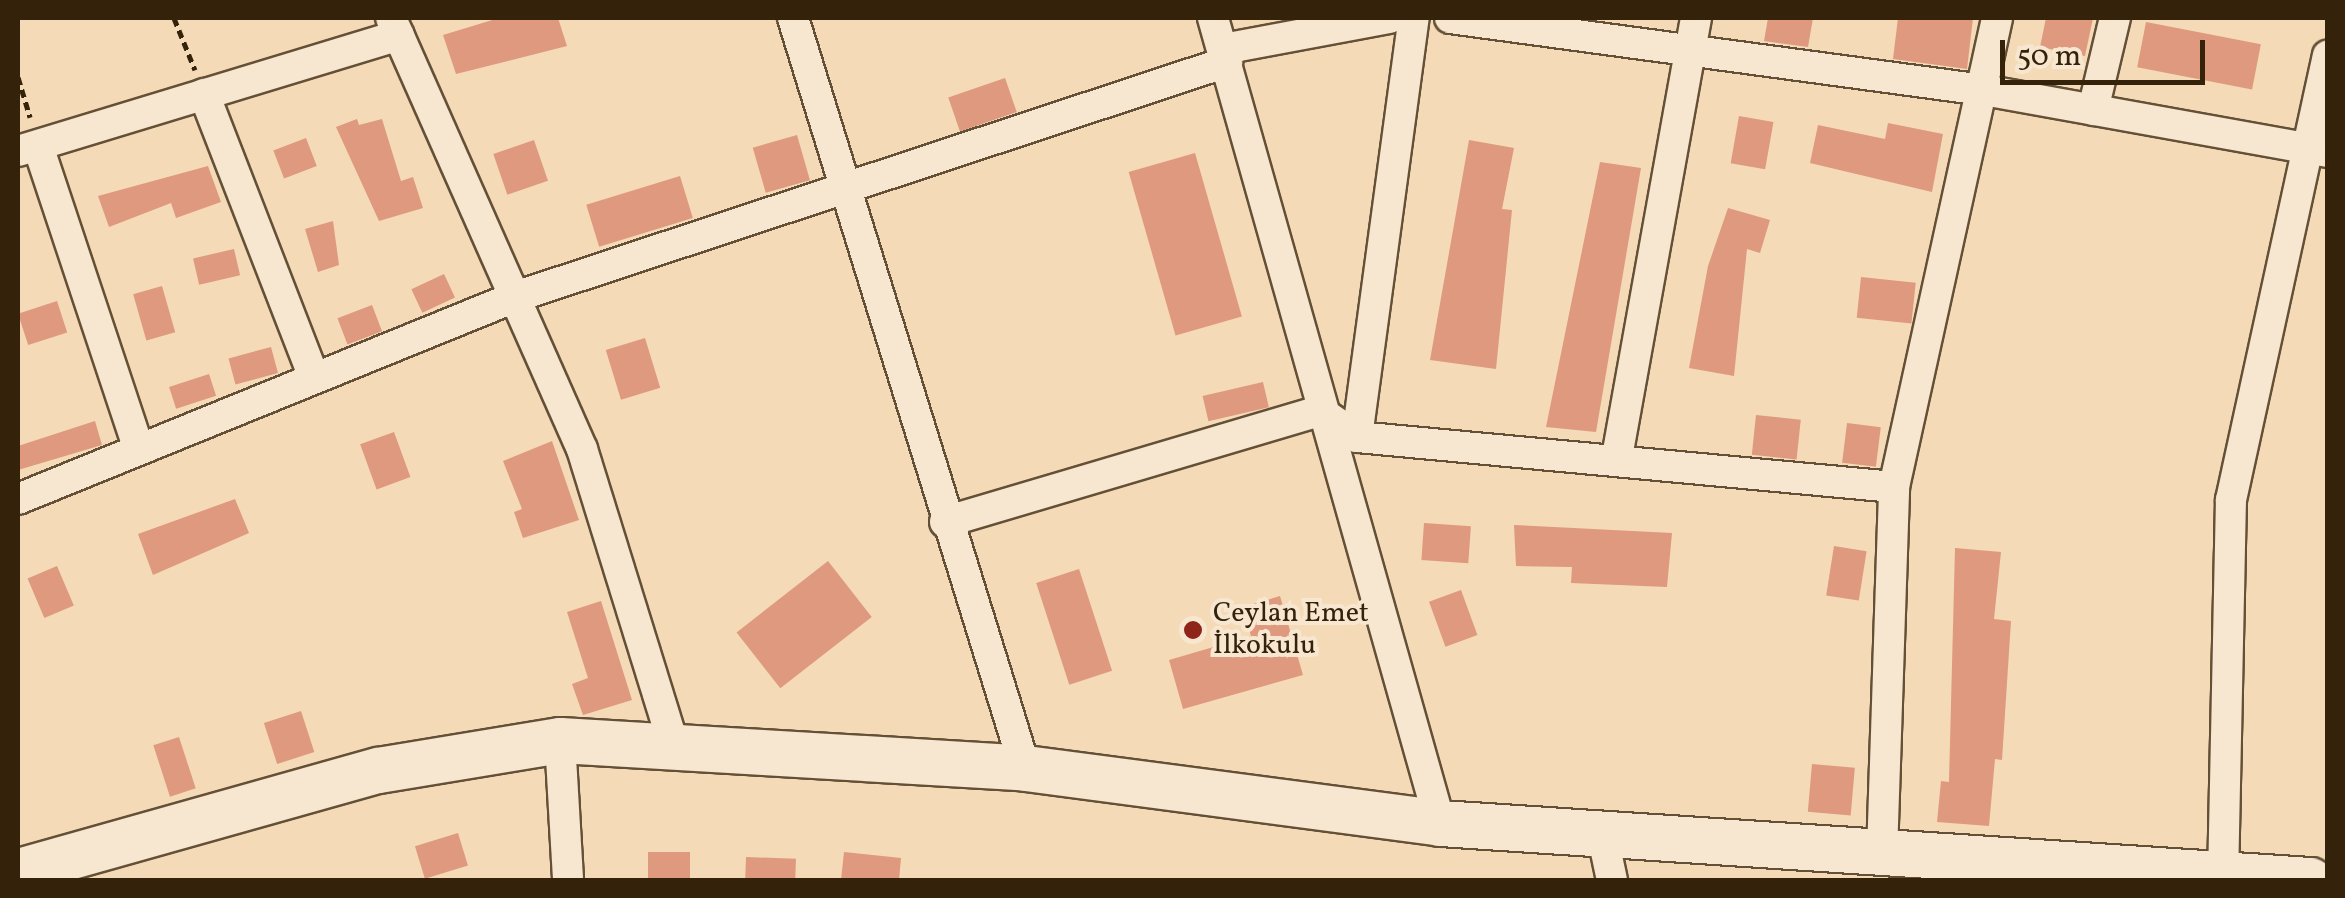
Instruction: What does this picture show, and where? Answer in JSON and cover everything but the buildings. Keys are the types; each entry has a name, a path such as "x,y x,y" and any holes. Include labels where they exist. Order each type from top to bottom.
{"street":[{"path":"794,18 850,188 945,522 1025,768"},
{"path":"1213,18 1320,411 1440,824"},
{"path":"18,499 516,296 850,188 1225,56 1389,18"},
{"path":"1357,437 1414,18"},
{"path":"1450,18 1983,90 2318,150"},
{"path":"1618,456 1696,18"},
{"path":"1882,854 1894,487 1997,18"},
{"path":"2093,110 2115,18"},
{"path":"139,449 28,149 204,94 395,26 582,449 674,746"},
{"path":"2223,877 2231,500 2318,150 2328,55"},
{"path":"204,94 314,376"},
{"path":"945,522 1320,411"},
{"path":"1320,411 1357,437 1618,456 1894,487"},
{"path":"18,872 378,770 560,740 1025,768 1440,824 1601,828 1882,854 2310,880"},
{"path":"560,740 568,880"},
{"path":"1601,828 1612,880"}],"path":[{"path":"174,18 204,94"},
{"path":"18,77 28,149"}],"place":[{"name":"Ceylan Emet İlkokulu","path":"1193,630"}]}
